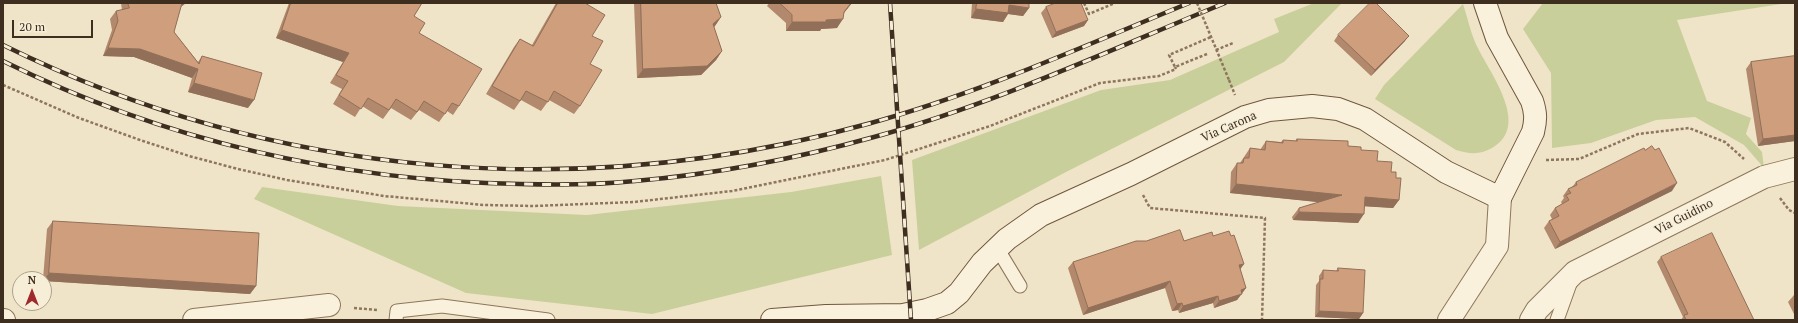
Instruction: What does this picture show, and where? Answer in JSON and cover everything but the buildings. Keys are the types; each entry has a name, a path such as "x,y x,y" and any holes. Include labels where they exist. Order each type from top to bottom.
{"street":[{"path":"1448,320 1497,246 1500,198 1533,132 1536,122 1536,112 1532,101 1497,38 1485,3"},
{"name":"Via Carona","path":"772,320 826,316 903,315 927,310 947,303 959,293 982,263 997,248 1007,239 1042,216 1131,174 1245,117 1269,110 1312,106 1338,109 1365,119 1446,172 1500,198"},
{"name":"Via Guidino","path":"1531,320 1537,310 1574,272 1764,177 1795,169"},
{"path":"194,320 329,305"}],"lane":[{"path":"997,248 1020,286"},
{"path":"1557,320 1574,272"},
{"path":"396,316 442,306 548,320"}],"path":[{"path":"1084,3 1089,14 1116,3"},
{"path":"1197,3 1236,95"},
{"path":"1175,67 1169,55 1211,37"},
{"path":"1216,50 1233,43"},
{"path":"3,84 64,112 140,140 203,160 287,180 384,196 434,202 484,205 556,205 634,202 732,191 885,160 990,126 1100,83 1159,76 1176,69 1175,67 1207,54"},
{"path":"1579,159 1638,134 1689,128 1724,142 1764,177"},
{"path":"1131,174 1150,208 1264,218 1262,320"},
{"path":"329,305 396,316"}],"green space":[{"path":"1314,3 1342,3 1284,62 1066,172 919,250 912,160 1101,90 1170,80 1279,32 1274,19"},
{"path":"1543,3 1788,3 1677,20 1707,101 1751,118 1746,134 1762,152 1764,168 1744,145 1695,117 1656,120 1591,143 1552,148 1551,73 1523,29"},
{"path":"1463,4 1475,42 1496,82 1508,112 1508,126 1504,138 1492,148 1479,153 1456,150 1375,99 1384,85"},
{"path":"881,176 892,255 652,314 466,293 254,199 262,187 398,206 587,215 791,192"}],"railway":[{"path":"890,3 911,320"},
{"path":"3,45 106,90 212,125 320,150 430,165 540,169 651,164 761,148 871,123 952,98 1032,68 1189,3"},
{"path":"3,61 64,89 127,114 190,134 255,151 320,165 386,175 453,181 534,184 606,183 665,178 755,165 844,145 919,124 963,109 1051,75 1225,3"}]}
